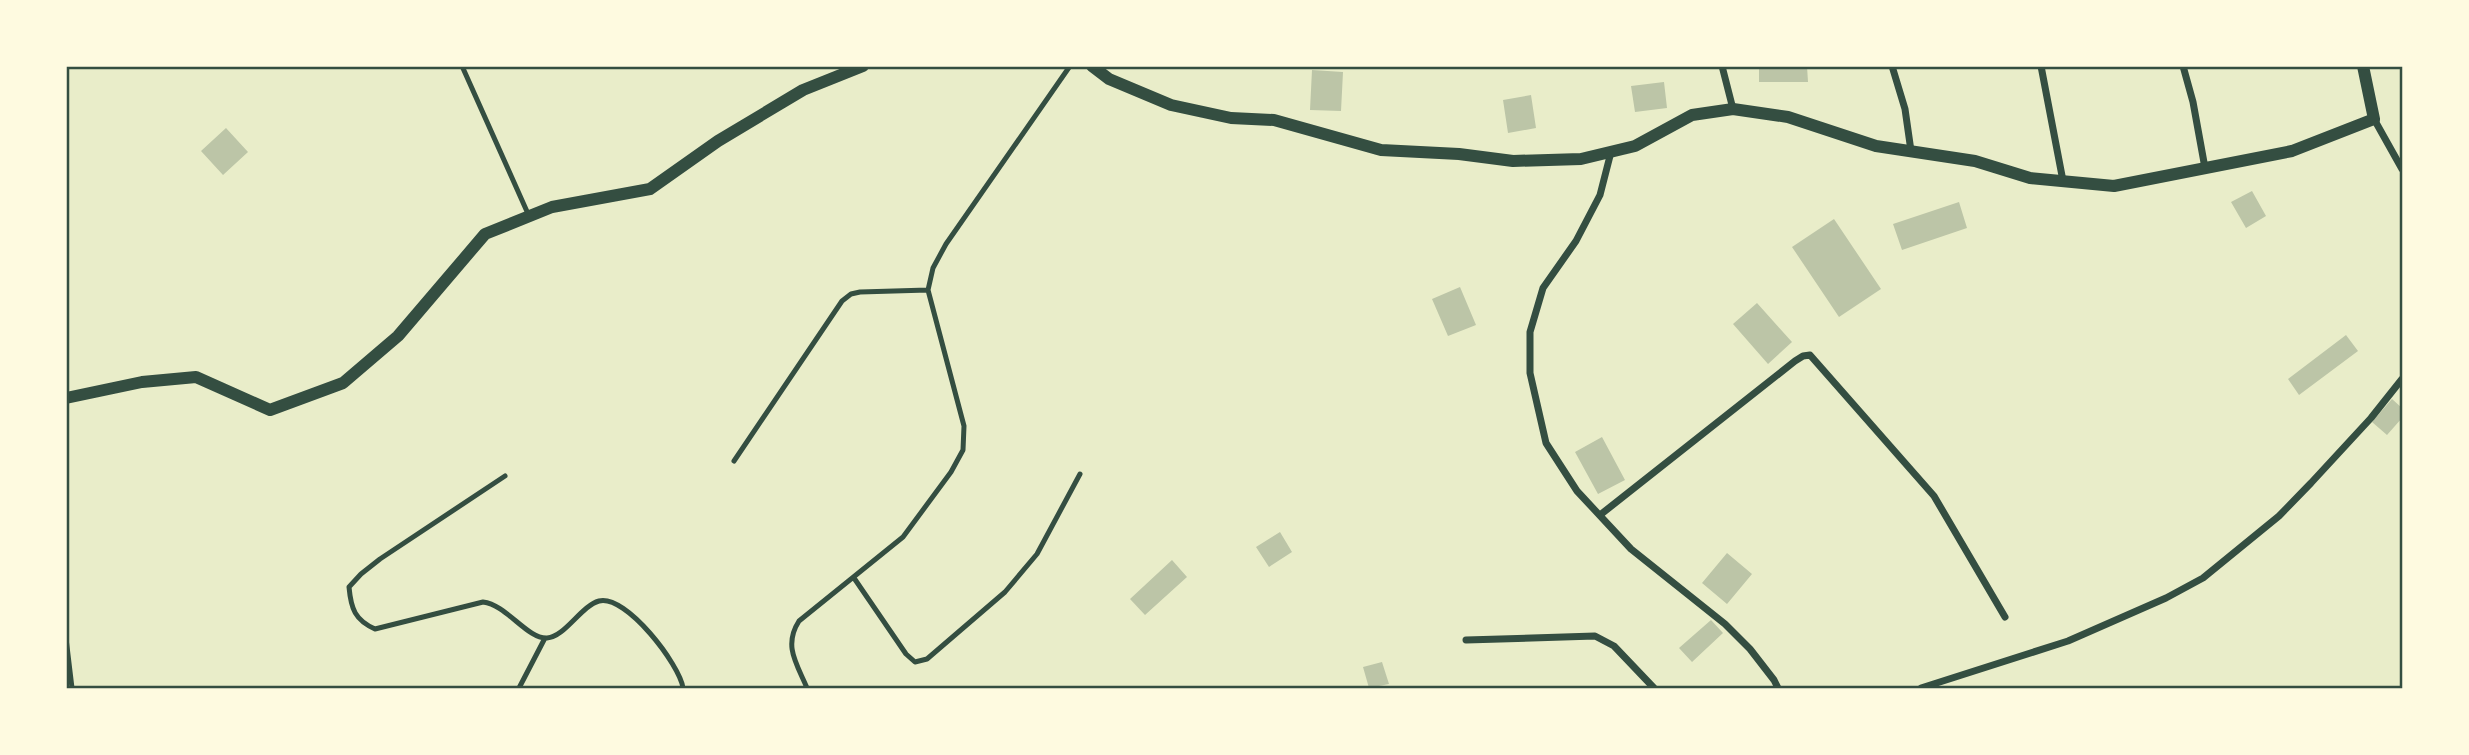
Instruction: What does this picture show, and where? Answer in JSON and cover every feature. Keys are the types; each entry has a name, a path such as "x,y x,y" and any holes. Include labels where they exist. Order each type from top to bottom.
{"street":[{"path":"66,398 142,382 196,377 270,410 343,383 398,336 485,234 552,207 650,189 718,141 803,90 863,66"},
{"path":"1092,66 1109,79 1171,105 1231,118 1274,120 1381,150 1459,154 1513,161 1581,159 1635,146 1692,115 1733,109 1788,117 1876,146 1976,161 2030,178 2114,186 2292,151 2374,118"},
{"path":"1722,66 1733,109"},
{"path":"1892,66 1905,109 1911,151"},
{"path":"2041,66 2063,181"},
{"path":"2183,66 2193,102 2205,167"},
{"path":"2363,66 2374,118 2403,169"},
{"path":"1611,152 1601,195 1576,241 1543,288 1530,332 1530,373 1546,443 1577,491 1631,548 1725,624 1750,649 1778,688"},
{"path":"1600,515 1795,361 1810,355 1934,496 2005,617"},
{"path":"1921,688 2068,641 2166,598 2203,578 2278,516 2371,418 2403,379"},
{"path":"1466,640 1595,636 1614,646 1654,688"}],"lane":[{"path":"462,66 529,216"},
{"path":"807,688 792,652 791,634 799,621 903,537 951,472 963,450 964,426 928,290 933,268 946,244 1070,66"},
{"path":"734,460 842,301 850,294 860,292 928,290"},
{"path":"854,578 906,654 915,662 927,659 1005,592 1037,554 1080,474"},
{"path":"505,476 361,574 349,587 351,608 361,623 375,628 483,602 493,604 535,634 545,638 554,636 592,604 601,600 615,603 631,612 670,660 683,688"},
{"path":"66,638 72,688"},
{"path":"519,688 545,638"}],"building":[{"path":"1759,66 1807,66 1808,82 1759,82"},
{"path":"1312,70 1343,72 1341,111 1310,110"},
{"path":"1664,82 1667,108 1635,112 1631,86"},
{"path":"1531,95 1536,128 1508,133 1503,100"},
{"path":"226,128 248,152 223,175 201,151"},
{"path":"2252,191 2266,216 2246,228 2231,202"},
{"path":"1959,202 1967,228 1902,250 1893,224"},
{"path":"1834,219 1881,289 1839,317 1792,247"},
{"path":"1460,287 1476,325 1448,336 1432,299"},
{"path":"1757,303 1792,342 1768,364 1733,324"},
{"path":"2346,335 2358,351 2299,395 2288,379"},
{"path":"2392,399 2402,408 2402,418 2387,435 2372,422"},
{"path":"1602,437 1625,480 1598,494 1575,452"},
{"path":"1280,532 1292,552 1269,567 1256,547"},
{"path":"1727,553 1752,574 1727,604 1702,583"},
{"path":"1172,560 1187,577 1145,615 1130,599"},
{"path":"1711,620 1723,633 1692,662 1679,648"},
{"path":"1382,662 1389,684 1369,688 1363,667"}]}
